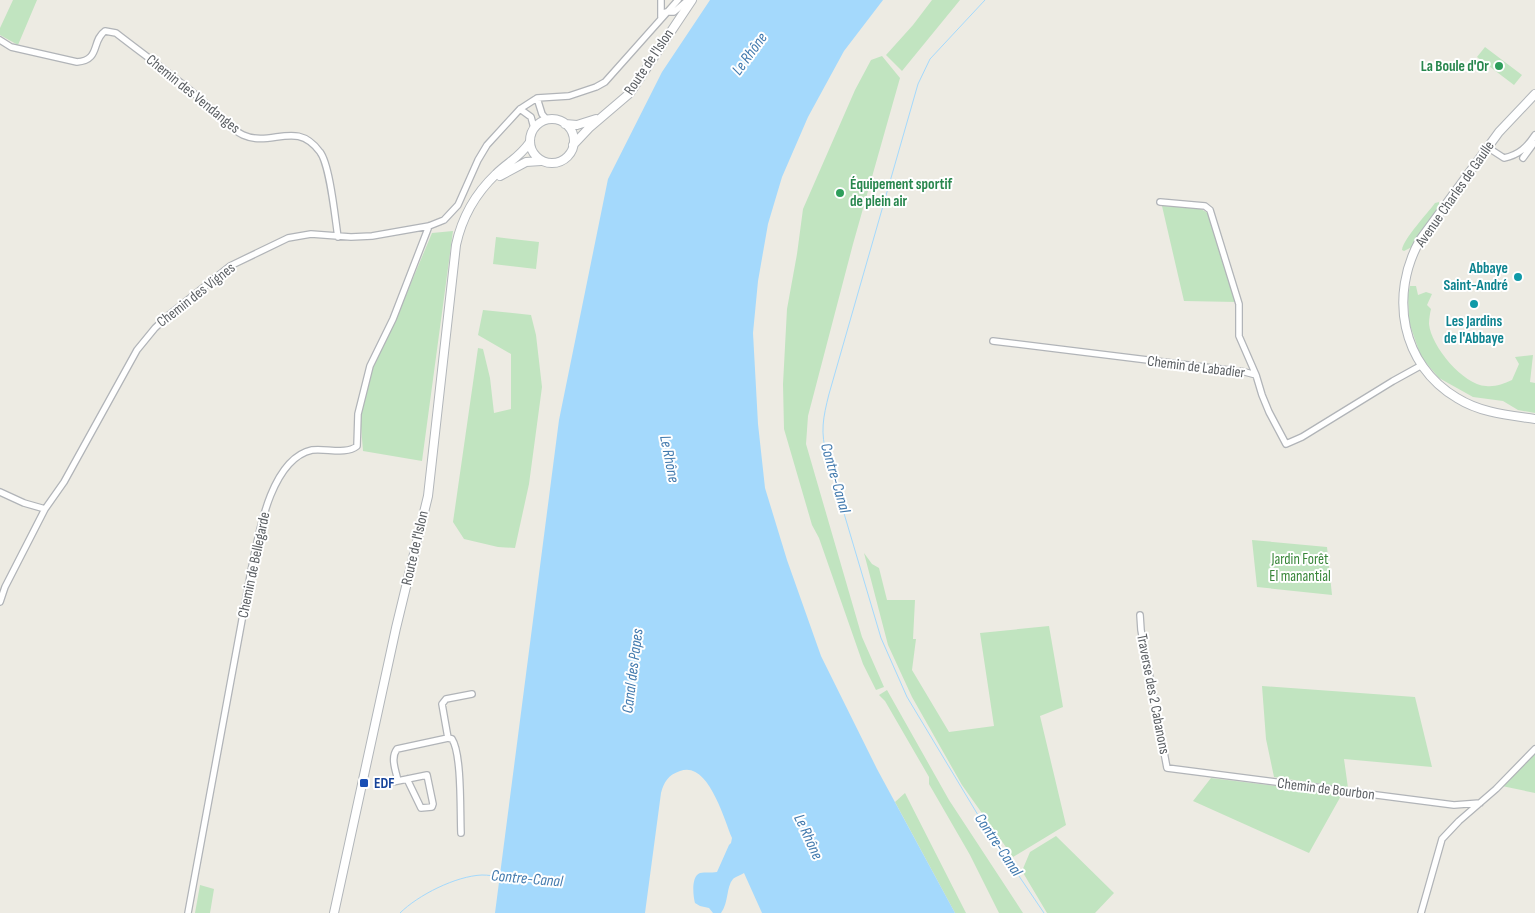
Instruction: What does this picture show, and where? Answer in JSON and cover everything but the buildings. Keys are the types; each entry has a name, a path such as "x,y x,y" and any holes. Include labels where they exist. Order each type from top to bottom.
{"street":[{"path":"660,0 661,17"},
{"path":"547,120 542,114 537,98 569,96 605,82 678,0"},
{"path":"666,12 674,12 688,0"},
{"name":"Route de l'Islon","path":"573,145 600,118 630,93 692,0"},
{"name":"Chemin des Vendanges","path":"0,40 11,46 77,62 88,60 92,56 101,34 105,31 116,32 197,96 240,133 255,139 294,135 308,139 320,150 326,164 338,236"},
{"name":"Avenue Charles de Gaulle","path":"1535,94 1513,116 1487,147 1417,245 1409,264 1403,294 1404,321 1411,343 1429,375 1447,392 1466,403 1489,412 1535,419"},
{"name":"Chemin des Vignes","path":"0,602 5,587 45,509 64,482 137,350 160,323 230,266 288,238 311,234 372,236 429,226 444,220 458,205 478,160 487,146 520,109 537,98"},
{"path":"520,109 531,117 534,128"},
{"name":"Route de l'Islon","path":"565,124 577,125 600,118"},
{"path":"547,120 560,121 565,124 572,133 573,145 570,154 562,161 555,163 541,161 531,150 530,142 534,128 547,120"},
{"path":"1487,147 1504,158 1519,153 1535,135"},
{"name":"Route de l'Islon","path":"334,913 396,628 428,496 456,245 460,228 470,207 486,186 496,174 516,159 530,142"},
{"path":"1523,158 1535,142"},
{"name":"Route de l'Islon","path":"486,186 519,165 530,161 541,161"},
{"path":"1160,202 1205,206 1210,210 1239,304 1239,336 1256,375"},
{"name":"Chemin de Bellegarde","path":"188,913 251,571 268,502 272,491 287,468 304,453 320,450 352,449 357,446 358,414 370,366 393,319 429,226"},
{"name":"Chemin de Labadier","path":"993,341 1245,372 1256,375 1269,412 1286,444 1302,437 1394,380 1422,365"},
{"path":"0,492 24,503 45,509"},
{"name":"Traverse des 2 Cabanons","path":"1140,615 1141,630 1167,768 1172,770"},
{"path":"448,738 443,702 446,699 472,694"},
{"path":"398,781 394,758 394,753 397,749 448,738 452,739 457,760 460,833"},
{"path":"1421,913 1442,838 1459,820 1496,789 1535,749"},
{"name":"Chemin de Bourbon","path":"1172,770 1177,769 1454,805 1480,803"},
{"path":"378,785 407,779 427,775 432,807 421,808 407,779"}],"green space":[{"path":"13,0 37,0 18,45 0,35 0,28"},
{"path":"932,0 960,0 902,71 886,55"},
{"name":"La Boule d'Or","path":"1485,47 1522,75 1514,85 1477,57"},
{"path":"882,56 900,78 853,244 808,416 806,444 862,637 884,687 876,690 863,664 819,538 812,525 784,429 783,384 787,309 803,209 855,90 871,60"},
{"path":"1439,202 1440,207 1412,247 1404,251 1402,250 1403,245 1416,226 1435,203"},
{"path":"1162,206 1199,208 1208,213 1237,302 1184,301"},
{"path":"453,231 422,461 363,451 360,414 372,365 406,295 432,233"},
{"path":"496,237 539,242 536,269 493,264"},
{"path":"1410,286 1416,286 1418,295 1426,292 1432,294 1427,305 1431,309 1429,324 1431,333 1450,363 1468,379 1486,386 1496,386 1505,383 1512,380 1519,364 1515,357 1533,355 1530,382 1535,383 1535,413 1518,410 1503,401 1473,397 1439,378 1421,357 1409,322 1408,295"},
{"path":"483,310 531,315 536,335 542,387 529,484 515,548 498,547 464,539 453,522 478,348 483,349 490,378 494,413 511,409 511,354 478,335"},
{"name":"Jardin Forêt El manantial","path":"1252,540 1327,547 1332,595 1257,587"},
{"path":"864,553 872,564 879,568 887,600 915,600 913,639 916,639 912,670 949,732 994,726 980,633 1049,626 1063,707 1040,716 1066,825 1013,857 962,785 912,697 888,645"},
{"path":"1262,686 1415,697 1432,767 1344,759 1348,788 1274,777 1266,739"},
{"path":"887,690 949,800 1023,913 999,913 970,855 929,784 929,777 885,701 879,695"},
{"path":"1535,753 1535,793 1502,786"},
{"path":"1211,778 1342,794 1309,853 1193,801"},
{"path":"905,793 966,913 955,913 895,802"},
{"path":"1056,836 1114,893 1095,913 1047,913 1022,871 1030,852"},
{"path":"200,885 214,889 210,913 195,913"}],"water":[{"path":"710,0 883,0 844,51 808,117 782,177 768,224 758,281 753,333 758,424 765,488 787,560 821,656 877,769 955,913 762,913 744,873 734,878 731,882 724,909 721,913 713,913 709,908 700,906 694,900 693,886 695,878 700,873 717,872 732,838 714,793 699,774 690,770 680,771 672,775 667,779 662,789 645,913 495,913 559,420 608,179 662,72"}],"waterway":[{"name":"Contre-Canal","path":"985,0 930,59 918,84 829,394 823,432 827,456 881,638 907,697 981,820 1044,913"},
{"name":"Contre-Canal","path":"400,913 427,893 449,883 472,876 502,877"}],"place":[{"name":"La Boule d'Or","path":"1499,66"},
{"name":"Équipement sportif de plein air","path":"840,193"},
{"name":"Abbaye Saint-André","path":"1518,277"},
{"name":"Les Jardins de l'Abbaye","path":"1474,304"},
{"name":"EDF","path":"364,783"}],"water label":[{"name":"Le Rhône","path":"750,54"},
{"name":"Le Rhône","path":"669,459"},
{"name":"Canal des Papes","path":"633,671"},
{"name":"Le Rhône","path":"808,837"}]}
